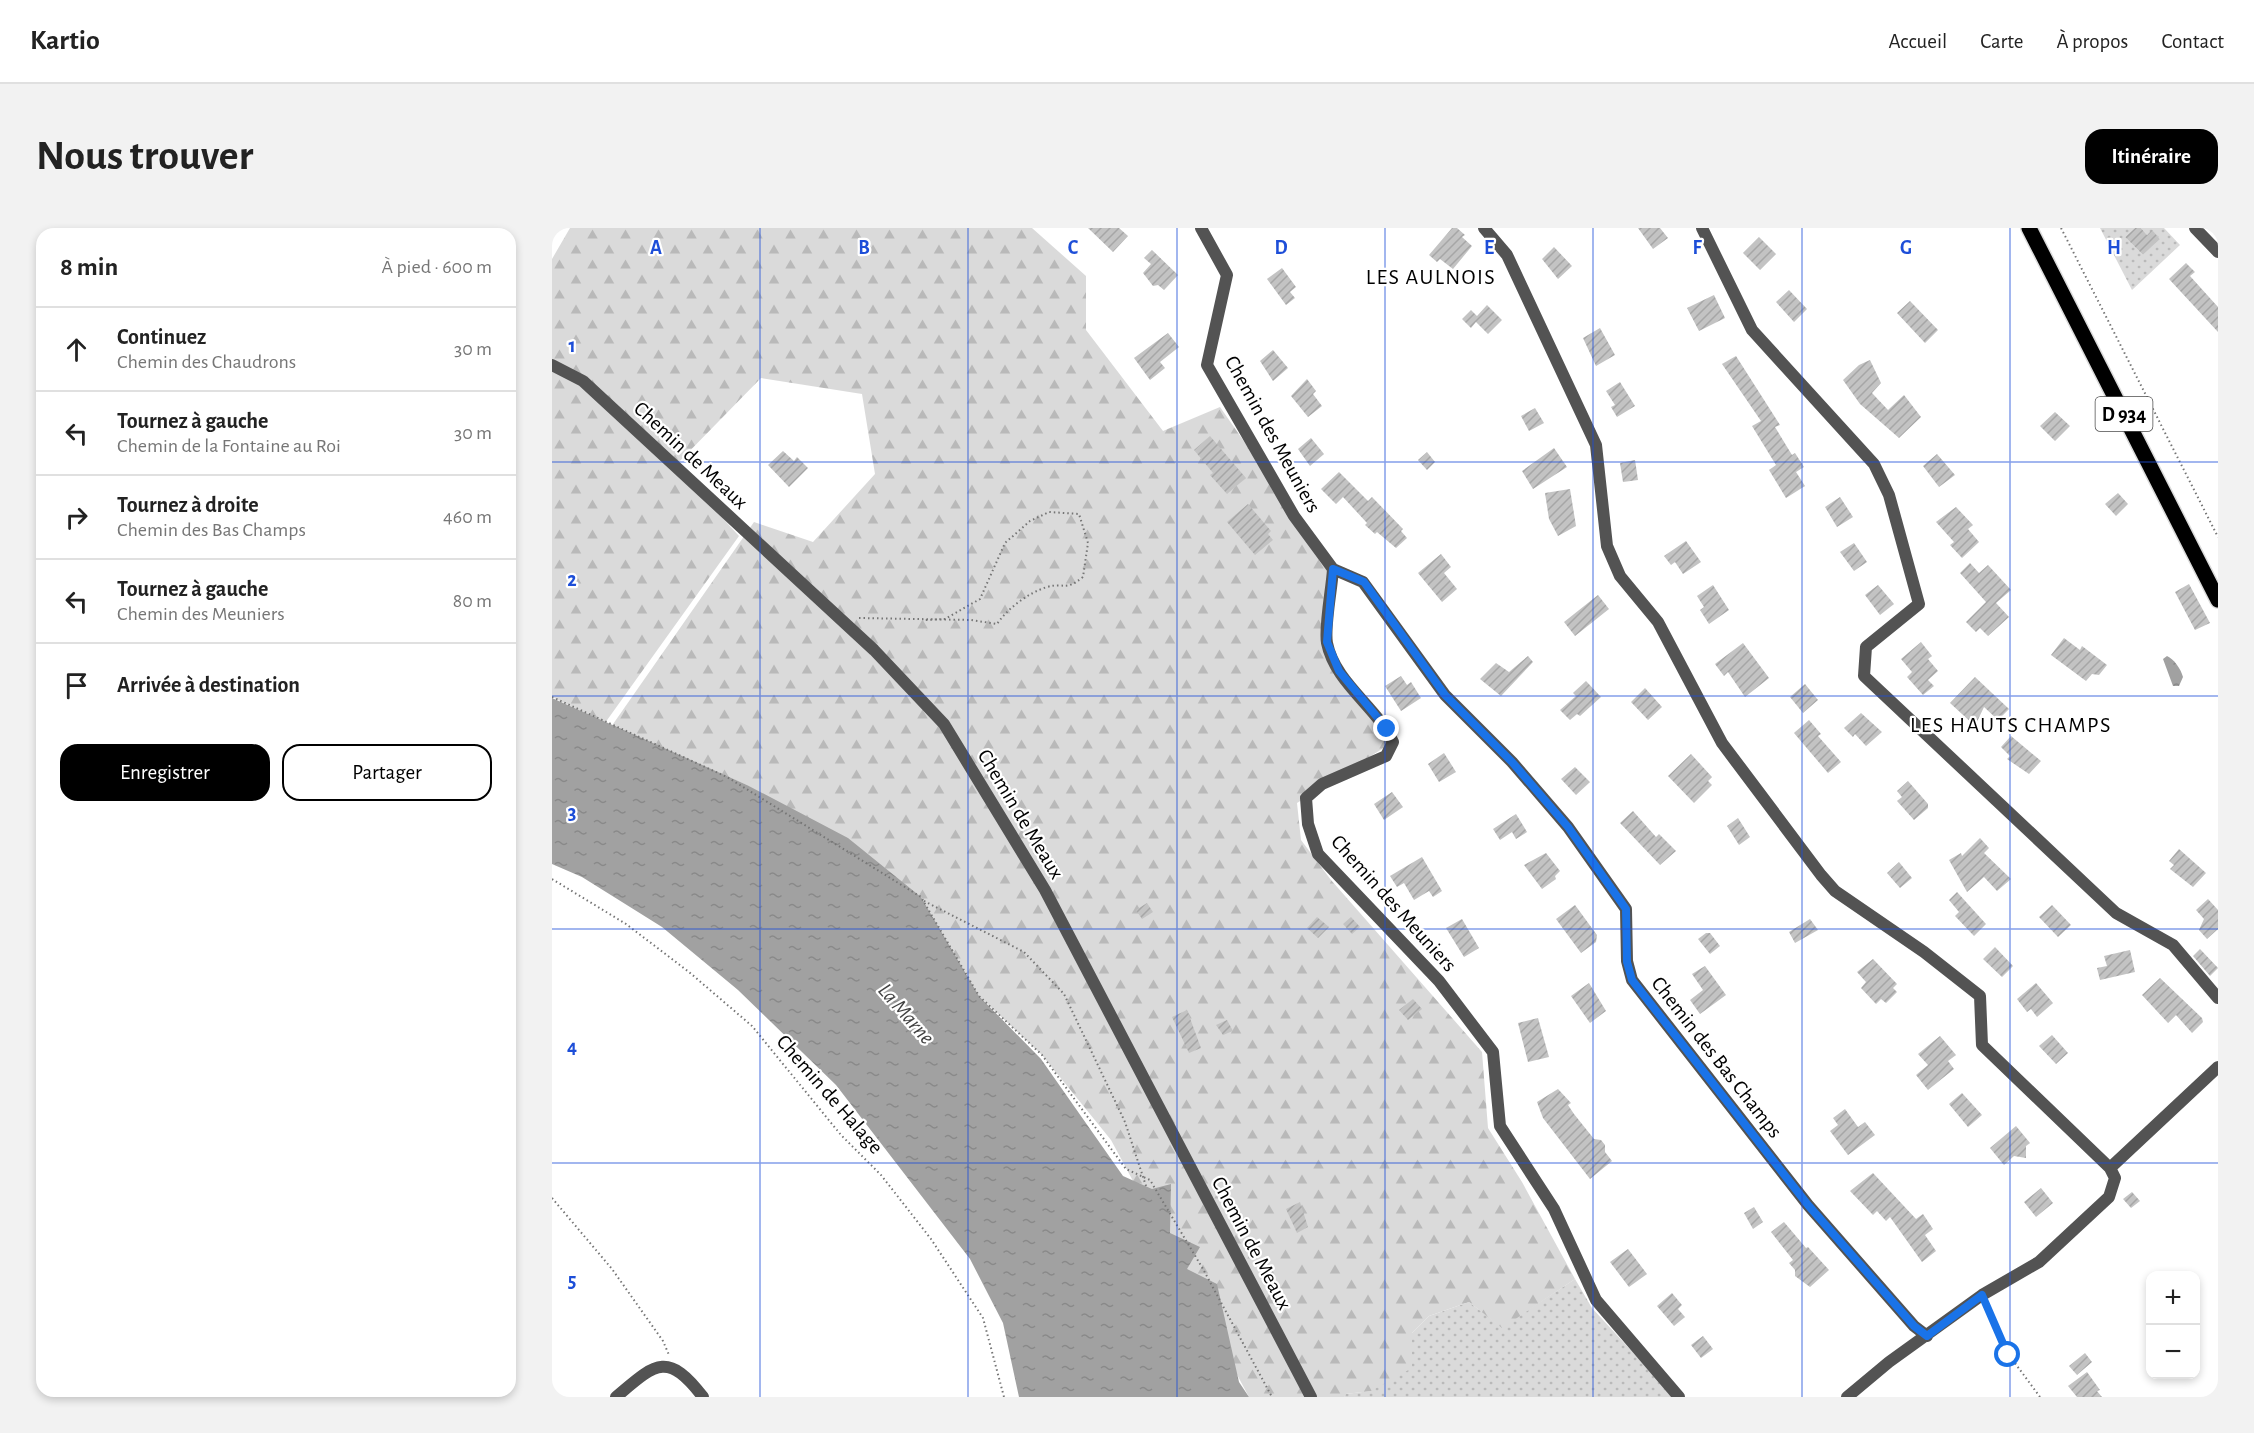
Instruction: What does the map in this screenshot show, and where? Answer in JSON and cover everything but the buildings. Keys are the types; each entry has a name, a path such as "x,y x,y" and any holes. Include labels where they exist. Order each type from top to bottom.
{"main road":[{"name":"D 934","path":"2029,228 2218,600"}],"street":[{"name":"Chemin des Meuniers","path":"1201,228 1227,274 1208,365 1294,516 1333,569 1327,642 1339,671 1387,729 1393,742 1386,756 1322,784 1306,798 1308,824 1318,854 1439,981 1493,1052 1500,1126 1554,1209 1596,1300 1679,1397"},
{"path":"1484,228 1508,255 1596,445 1606,534 1612,561 1620,576 1658,622 1722,743 1835,891 1924,952 1980,996 1982,1045 2110,1168 2115,1178 2109,1197 2039,1262 1982,1295 1846,1397"},
{"path":"1702,228 1752,330 1874,464 1889,495 1919,604 1866,647 1864,676 2116,913 2173,945 2218,998"},
{"path":"2195,228 2218,252"},
{"name":"Chemin de Meaux","path":"552,365 583,381 841,620 910,686 944,724 1046,890 1311,1397"},
{"name":"Chemin des Bas Champs","path":"1333,569 1364,582 1445,695 1512,762 1568,827 1626,909 1627,962 1632,980 1808,1205 1914,1326 1927,1336"},
{"path":"2110,1168 2218,1067"},
{"path":"616,1397 642,1375 662,1366 673,1366 688,1377 703,1397"}],"path":[{"path":"2061,228 2218,537"},
{"path":"841,620 872,617 925,620 971,620 997,624 1009,609 1048,587 1070,588 1083,578 1088,543 1079,514 1049,512 1030,521 1005,543 980,599 945,619 925,620"},
{"path":"552,697 728,777 921,897 979,996 1042,1055 1126,1169 1150,1179 1203,1269 1272,1397"},
{"name":"Chemin de Halage","path":"552,879 626,924 689,972 752,1026 841,1135 881,1175 931,1239 983,1318 1004,1397"},
{"path":"924,901 1024,952 1064,994 1125,1122 1146,1186"},
{"path":"552,1198 585,1234 663,1341 673,1366"},
{"path":"1982,1295 2008,1355 2040,1397"}],"green space":[{"path":"570,228 1032,228 1086,276 1086,330 1163,431 1220,407 1333,569 1327,642 1339,671 1393,742 1297,803 1301,840 1331,880 1482,1052 1488,1128 1522,1182 1575,1279 1502,1328 1469,1302 1429,1316 1412,1333 1412,1368 1371,1391 1346,1394 1344,1397 1249,1397 1111,1140 1042,1055 979,996 921,897 747,785 611,727 754,522 813,542 875,474 862,394 761,378 675,466 739,536 605,723 552,697 552,259"},
{"path":"2100,228 2135,228 2125,237 2143,255 2160,239 2152,231 2147,235 2141,228 2164,228 2180,245 2132,290"},
{"path":"1575,1279 1592,1308 1674,1397 1344,1397 1345,1394 1371,1391 1412,1333 1429,1316 1469,1302 1502,1327"}],"water":[{"path":"2167,656 2175,662 2182,674 2179,686 2173,686 2163,659"},
{"name":"La Marne","path":"552,698 747,785 848,838 921,897 979,996 1041,1059 1123,1176 1152,1189 1171,1184 1170,1233 1200,1247 1187,1269 1217,1284 1239,1382 1249,1397 1019,1397 1003,1323 970,1259 836,1085 738,990 662,927 582,877 552,864"}],"district":[{"name":"LES AULNOIS","path":"1431,276"},
{"name":"LES HAUTS CHAMPS","path":"2011,724"}],"route":[{"path":"1387,729 1339,671 1327,642 1333,569 1364,582 1445,695 1512,762 1568,827 1626,909 1627,962 1632,980 1808,1205 1914,1326 1927,1336 1982,1295 2008,1355"}]}
